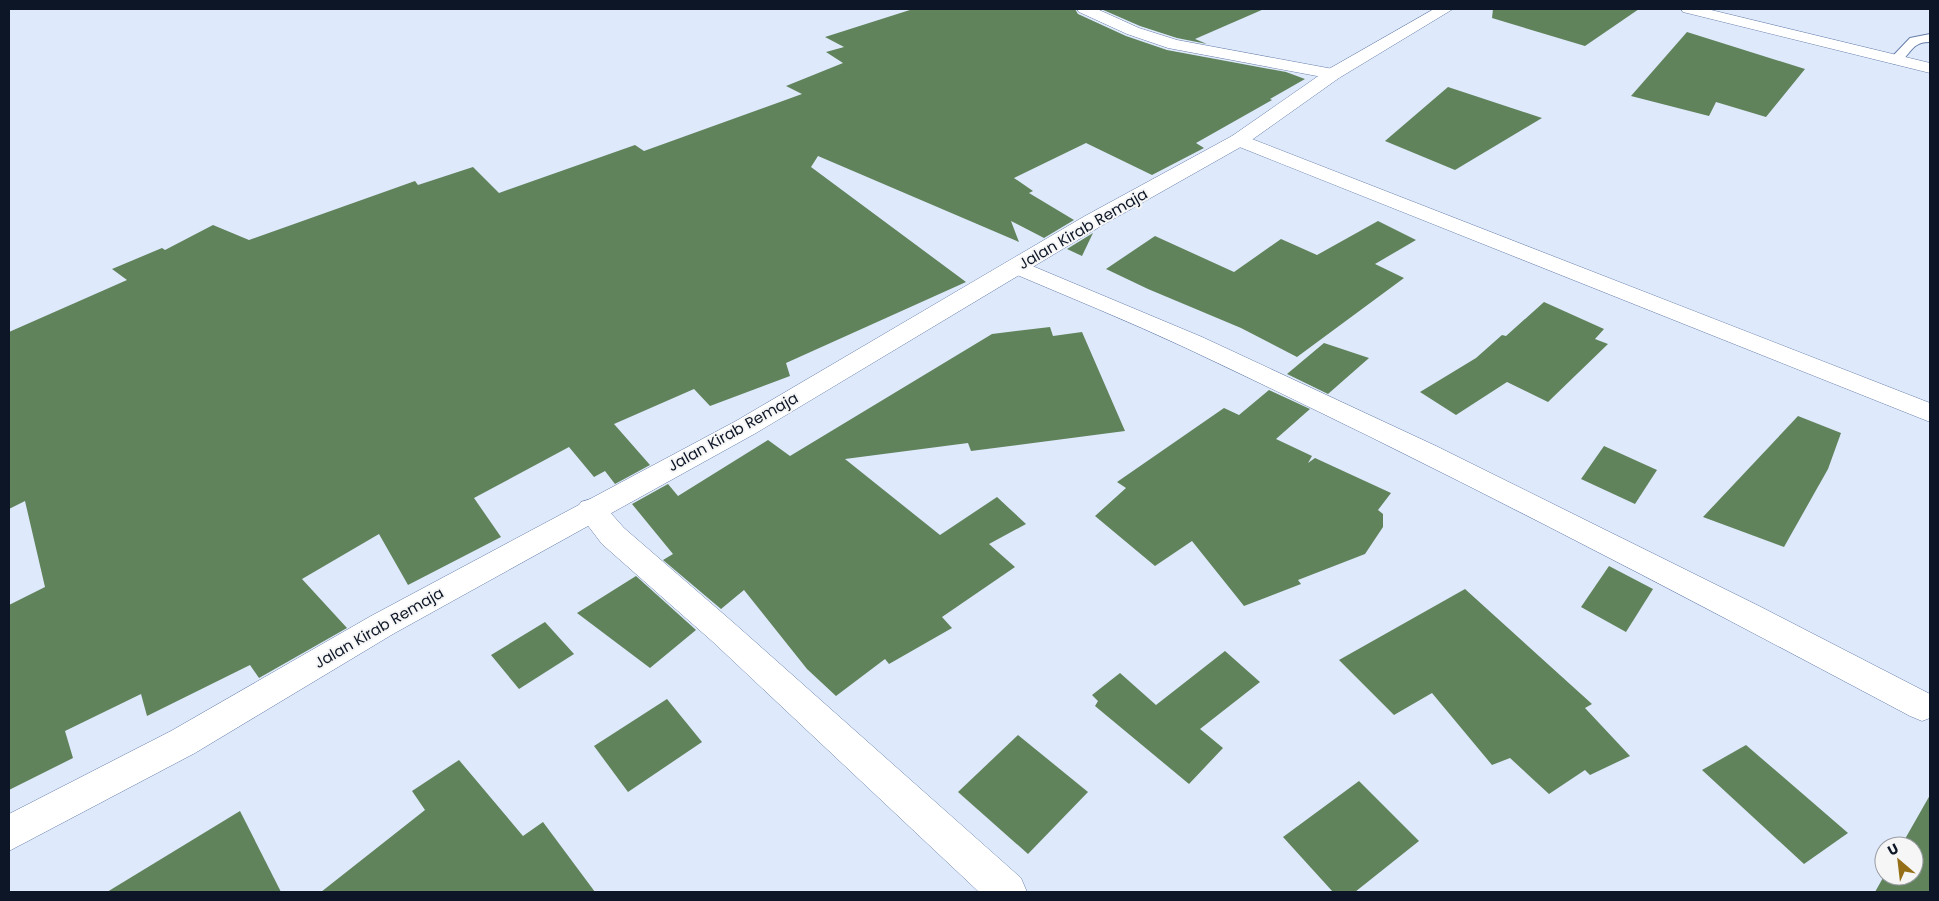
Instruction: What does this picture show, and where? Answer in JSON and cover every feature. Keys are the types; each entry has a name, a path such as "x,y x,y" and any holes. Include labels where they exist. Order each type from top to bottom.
{"street":[{"path":"1085,9 1133,31 1174,44 1333,74"},
{"name":"Jalan Kirab Remaja","path":"9,833 183,742 382,625 601,522 746,427 1018,268 1093,221 1251,144 1333,74 1445,9"},
{"path":"1690,9 1930,68"},
{"path":"1251,144 1930,413"},
{"path":"1018,268 1193,342 1426,453 1748,615 1922,706"},
{"path":"601,522 1007,892"}],"lane":[{"path":"1895,60 1911,41 1920,36 1930,38"}],"building":[{"path":"913,9 1075,9 1078,14 1126,36 1167,50 1286,72 1305,79 1196,143 1204,148 1152,175 1086,143 1014,178 1033,191 1029,193 1074,220 1044,238 1011,221 1019,242 818,156 811,167 966,282 786,363 790,376 710,406 694,389 614,424 650,465 615,484 605,471 594,477 569,447 474,498 501,537 408,585 379,534 302,579 347,628 259,678 250,665 147,716 141,694 65,731 73,758 9,790 9,605 45,587 25,501 9,509 9,332 127,280 112,269 162,248 165,250 213,225 249,240 415,181 418,185 473,167 499,193 635,145 644,151 802,94 786,86 843,63 826,52 844,47 825,37"},
{"path":"1101,9 1264,9 1195,39 1207,44 1177,38 1140,26"},
{"path":"1493,9 1639,9 1585,46 1492,18"},
{"path":"1687,32 1805,69 1766,117 1716,102 1709,116 1631,96"},
{"path":"1448,87 1542,118 1455,170 1385,141"},
{"path":"1378,221 1416,240 1375,264 1404,278 1297,357 1241,328 1148,289 1106,269 1155,236 1234,272 1281,239 1317,255"},
{"path":"1093,233 1082,256 1067,249"},
{"path":"1544,302 1604,329 1595,339 1608,344 1548,402 1507,382 1456,415 1420,392 1476,358 1502,335 1506,336"},
{"path":"1050,327 1053,336 1082,332 1125,431 971,451 968,443 845,459 940,535 997,497 1026,524 989,544 1015,567 942,617 952,628 889,664 885,659 836,696 807,669 744,590 721,609 663,560 673,554 632,504 668,484 678,496 768,440 790,456 992,334"},
{"path":"1324,343 1369,358 1328,394 1287,374"},
{"path":"1269,390 1310,409 1276,439 1312,456 1308,463 1315,458 1391,493 1378,510 1383,514 1383,527 1365,554 1298,580 1301,584 1244,606 1192,541 1155,566 1095,516 1126,488 1117,482 1224,408 1239,415"},
{"path":"1798,416 1841,433 1828,469 1784,547 1703,517"},
{"path":"1604,446 1657,470 1635,504 1581,479"},
{"path":"1609,566 1653,589 1626,632 1581,607"},
{"path":"636,576 696,630 650,668 577,613"},
{"path":"1465,589 1592,704 1585,708 1630,756 1590,775 1585,770 1549,794 1510,758 1492,765 1432,693 1394,715 1339,660"},
{"path":"545,622 574,654 519,689 491,655"},
{"path":"1225,651 1260,682 1200,729 1223,748 1189,784 1095,706 1098,701 1092,695 1120,673 1156,705"},
{"path":"667,699 702,742 628,792 594,746"},
{"path":"1018,735 1088,792 1028,854 958,792"},
{"path":"1746,745 1848,833 1804,864 1702,770"},
{"path":"459,760 523,836 543,822 595,892 321,892 425,810 412,791"},
{"path":"1359,781 1419,841 1355,892 1333,892 1283,837"},
{"path":"1930,795 1930,892 1875,892 1878,886 1924,886 1924,836 1907,836"},
{"path":"240,811 281,892 107,892"}]}
